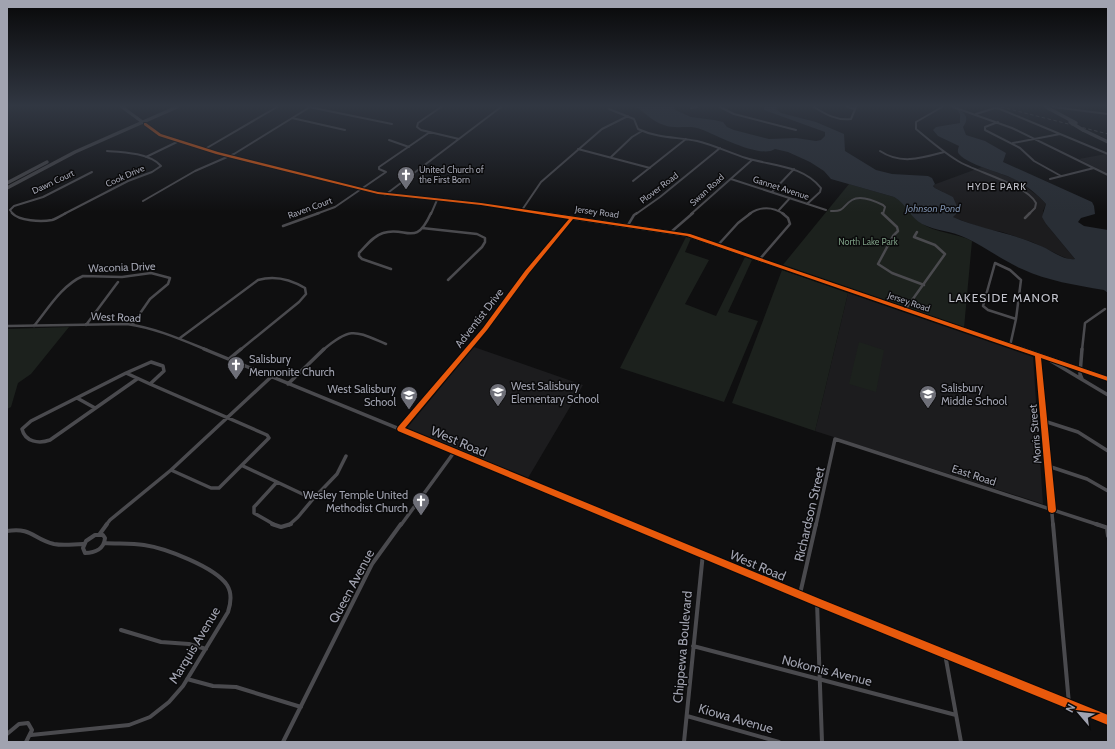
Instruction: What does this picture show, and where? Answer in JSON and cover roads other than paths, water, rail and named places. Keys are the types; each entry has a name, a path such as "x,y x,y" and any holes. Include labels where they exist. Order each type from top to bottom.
{"highway":[{"path":"7,183 90,142"},
{"path":"7,188 75,152 98,142"}],"street":[{"path":"146,157 177,142"},
{"name":"Jersey Road","path":"182,142 230,156 385,195 522,210 671,232 718,245 1108,379"},
{"path":"205,149 217,142"},
{"path":"143,201 195,171 230,156 253,142"},
{"path":"395,142 409,147 416,142"},
{"path":"385,195 456,142"},
{"path":"522,210 538,184 586,142"},
{"path":"611,157 627,142"},
{"path":"633,181 682,142"},
{"path":"699,142 752,160 794,169 803,173 820,187 820,192 807,204"},
{"path":"932,142 944,152 973,169 1014,186 1029,196 1035,201 1035,208 1025,218"},
{"path":"1008,142 1023,150 1038,164 1061,176"},
{"path":"1012,144 1020,142"},
{"path":"1043,142 1108,175"},
{"path":"1079,142 1108,154"},
{"name":"Raven Court","path":"283,226 335,207 386,172 379,169 379,167 409,147"},
{"name":"Plover Road","path":"628,225 634,215 660,197 720,148"},
{"path":"578,149 650,168"},
{"name":"Cook Drive","path":"42,221 52,220 62,216 128,181 160,168 160,163 146,157 107,151"},
{"path":"880,151 891,158 908,161 944,152"},
{"name":"Swan Road","path":"671,232 752,160"},
{"path":"1050,179 1094,168"},
{"path":"772,192 794,169"},
{"name":"Dawn Court","path":"42,221 19,218 13,214 10,208 46,195 92,172"},
{"name":"Gannet Avenue","path":"731,179 826,210"},
{"path":"779,210 790,198"},
{"path":"831,211 837,212 842,210 852,200 858,198 865,198 884,205 885,208 882,213 897,227 898,231 887,246 878,264 879,267 924,285"},
{"path":"391,269 362,259 359,256 359,253 381,234 390,232 411,234 422,228 437,200"},
{"path":"718,245 754,210 767,208 779,210 788,217 790,224 759,260"},
{"name":"Adventist Drive","path":"400,429 488,324 527,272 572,218"},
{"path":"422,228 477,234 485,238 485,242 482,246 448,280"},
{"path":"905,310 945,254 942,249 934,244 914,237 917,232"},
{"path":"1010,346 1016,319 1021,280 1020,277 1010,270 995,264 983,306 994,312 1016,319"},
{"name":"Waconia Drive","path":"33,326 70,283 80,277 96,275 122,277 153,272 160,273 170,278 168,284 152,297 132,325"},
{"path":"180,338 258,280 276,276 305,288 306,294 302,299 229,359"},
{"path":"86,324 118,282"},
{"path":"1082,379 1080,374 1085,323 1105,309"},
{"name":"West Road","path":"7,326 86,324 132,325 150,328 180,338 288,384 702,553 816,602 1108,720"},
{"path":"288,384 332,343 344,334 358,333 386,344"},
{"name":"Morris Street","path":"1038,355 1069,704"},
{"path":"1044,357 1108,395"},
{"path":"137,379 58,435 45,442 35,442 24,436 22,433 22,429 31,421 151,362 163,366 164,371 149,384"},
{"path":"126,374 269,438 223,485 214,489 171,470"},
{"path":"7,531 29,531 57,545 83,544 92,537 99,535 110,520 171,470 272,377"},
{"path":"77,398 95,408"},
{"path":"1044,421 1078,432 1108,451"},
{"name":"East Road","path":"835,439 1107,528"},
{"name":"Richardson Street","path":"800,594 835,439"},
{"name":"Queen Avenue","path":"283,742 372,564 455,451"},
{"path":"277,482 254,507 253,511 257,516 282,528 292,524 338,471 346,456"},
{"path":"243,466 313,499"},
{"path":"1048,466 1087,479 1107,490"},
{"path":"1107,528 1108,536"},
{"path":"83,544 83,551 88,553 96,551 104,543 105,538 99,535"},
{"name":"Marquis Avenue","path":"31,735 129,725 140,722 159,711 169,702 187,678 223,622 230,607 230,592 225,581 185,558 166,550 145,544 104,543"},
{"name":"Chippewa Boulevard","path":"684,742 702,553"},
{"path":"816,602 822,742"},
{"path":"121,630 161,642 189,644 206,649"},
{"name":"Nokomis Avenue","path":"693,646 734,658 819,678 956,715"},
{"path":"945,654 961,742"},
{"path":"187,678 213,686 236,687 301,706"},
{"name":"Kiowa Avenue","path":"687,716 779,742"},
{"path":"7,734 13,728 24,723 28,723 32,726 31,735 26,742"}],"water":[{"name":"Johnson Pond","path":"730,142 844,142 845,151 876,170 892,174 928,176 932,178 935,184 933,186 935,188 953,197 959,211 953,217 974,225 1008,234 1045,248 1066,258 1075,259 1046,224 1042,217 1046,204 1039,197 1027,186 1008,176 969,162 959,154 959,146 951,142 987,142 1006,153 1003,162 1092,202 1095,214 1081,218 1078,222 1084,226 1108,230 1108,293 1104,290 1052,280 1022,269 966,238 922,224 914,218 902,203 894,197 831,179 824,171 810,162 788,152 775,149 760,151 739,146"}],"place":[{"name":"United Church of the First Born","path":"406,190"},
{"name":"Salisbury Mennonite Church","path":"236,380"},
{"name":"West Salisbury Elementary School","path":"498,407"},
{"name":"Salisbury Middle School","path":"928,409"},
{"name":"West Salisbury School","path":"409,410"},
{"name":"Wesley Temple United Methodist Church","path":"421,516"}],"district":[{"name":"HYDE PARK","path":"997,186"},
{"name":"LAKESIDE MANOR","path":"1004,298"}],"park label":[{"name":"North Lake Park","path":"868,242"}]}
